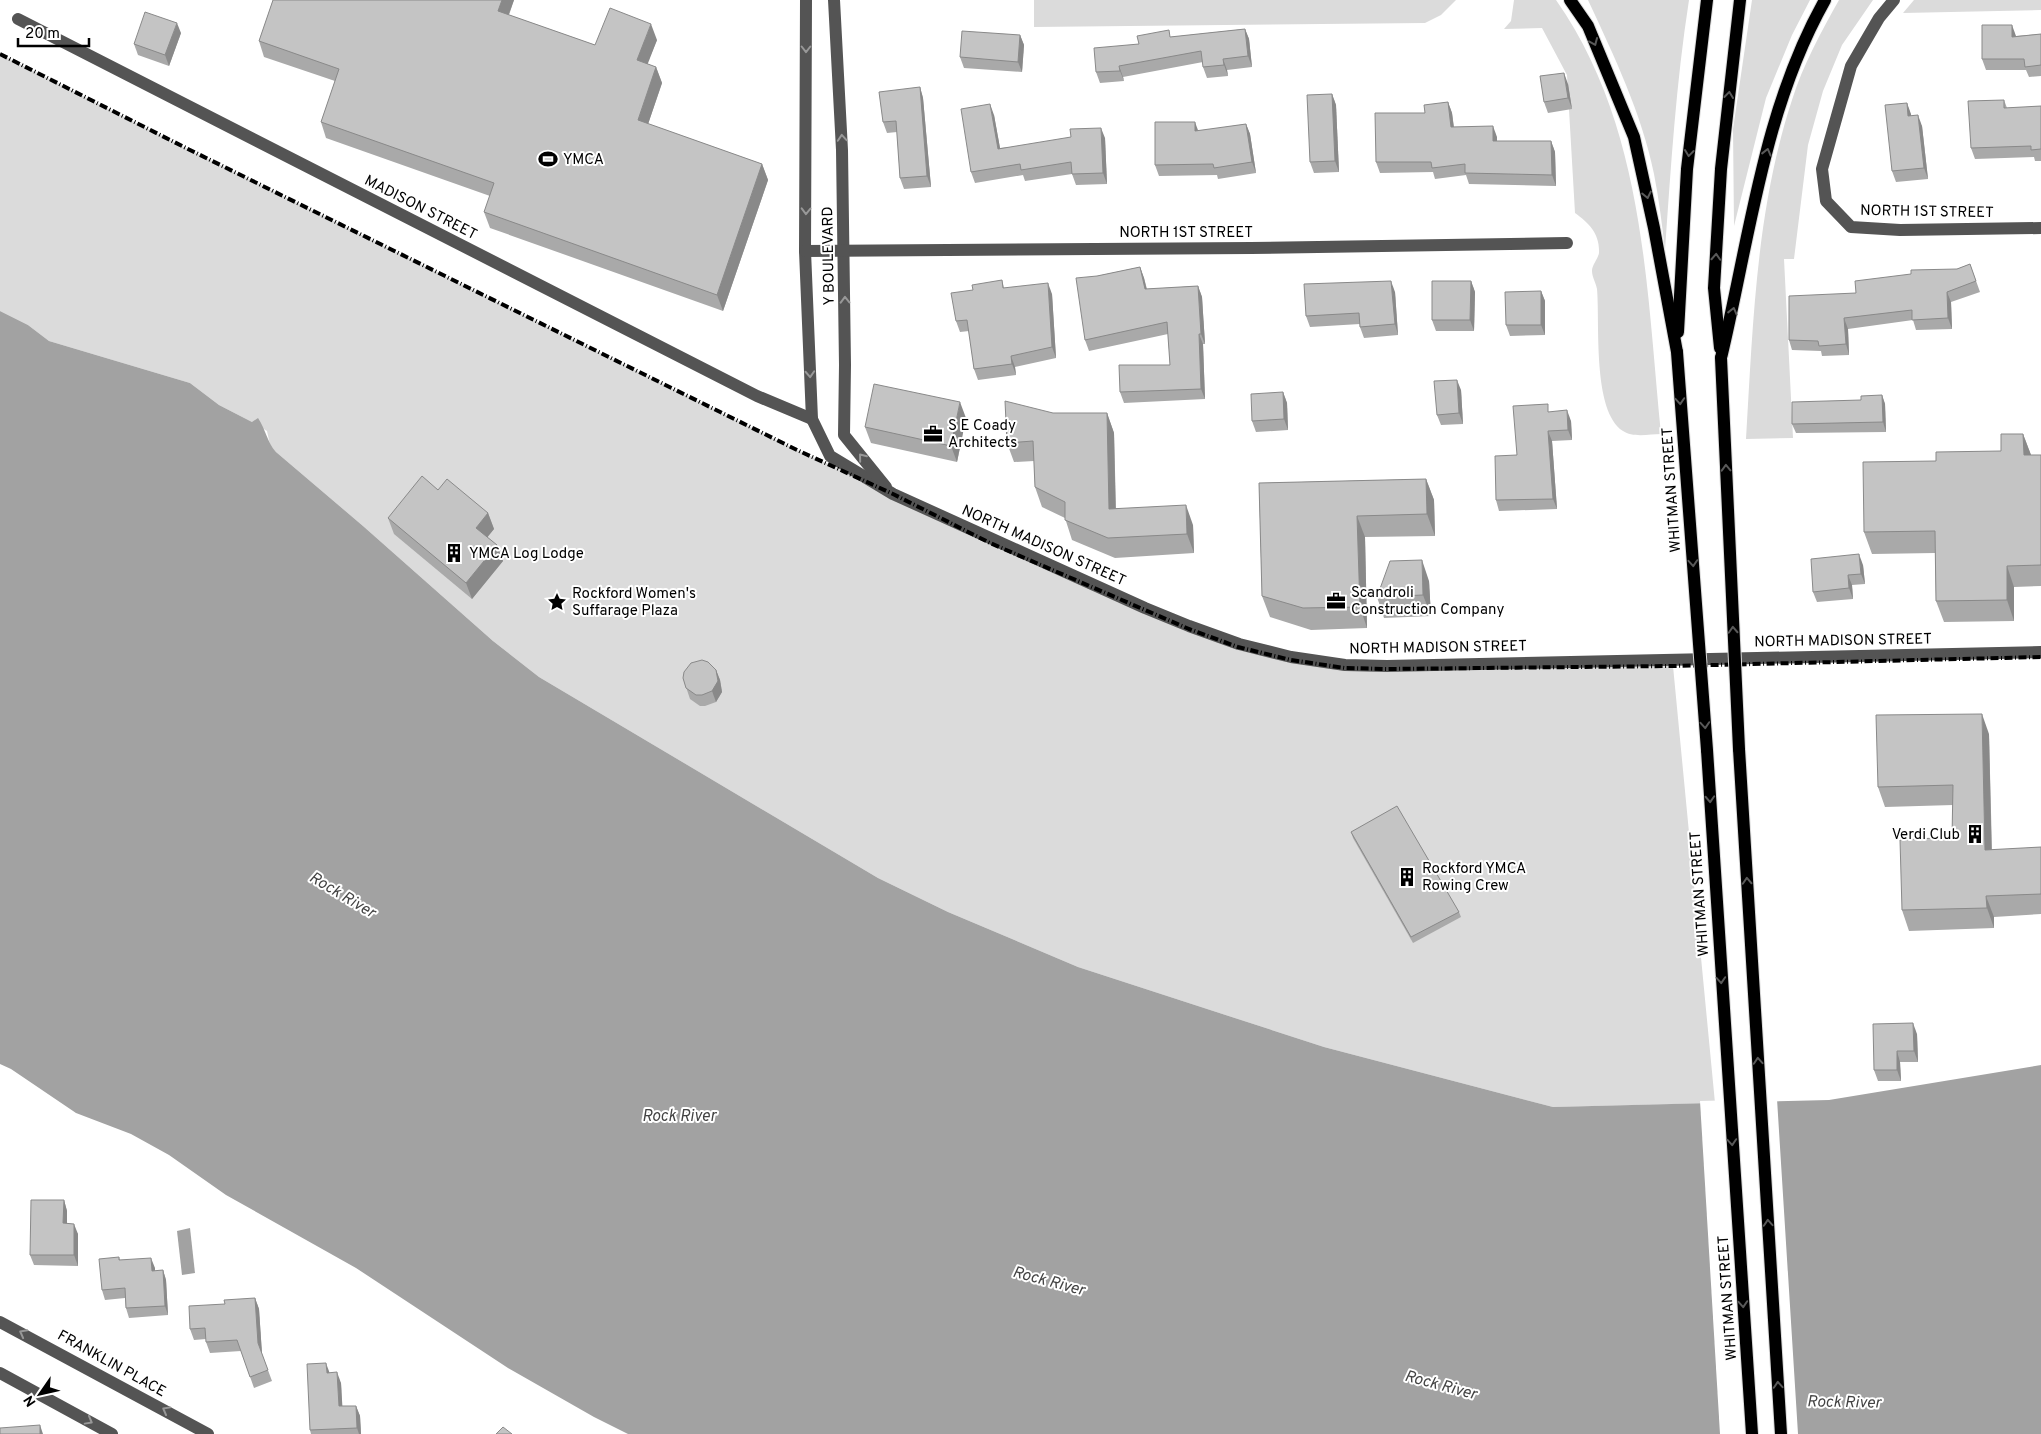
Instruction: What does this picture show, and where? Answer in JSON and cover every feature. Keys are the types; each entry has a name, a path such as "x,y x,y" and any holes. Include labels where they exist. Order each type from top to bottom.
{"main road":[{"path":"1570,0 1588,26 1634,137 1654,228 1677,352"},
{"path":"1677,352 1687,169 1707,0"},
{"path":"1740,0 1721,169 1714,288 1721,358 1749,930 1781,1434"},
{"path":"1721,358 1735,302 1746,235 1776,113 1812,25 1825,0"},
{"name":"WHITMAN STREET","path":"1677,352 1707,750 1752,1434"}],"street":[{"name":"Y BOULEVARD","path":"806,0 805,251 812,419"},
{"name":"Y BOULEVARD","path":"834,0 842,150 844,435 893,494"},
{"name":"NORTH 1ST STREET","path":"1894,0 1879,18 1851,66 1822,169 1826,201 1851,227 1900,230 2041,228"},
{"name":"MADISON STREET","path":"18,19 757,396 812,419"},
{"name":"NORTH 1ST STREET","path":"805,251 1251,248 1567,243"},
{"name":"NORTH MADISON STREET","path":"812,419 830,456 893,494 1145,608 1189,626 1247,646 1291,657 1345,665 1386,666 2041,652"},
{"name":"FRANKLIN PLACE","path":"0,1322 208,1434"},
{"path":"0,1373 112,1434"}],"shaded area":[{"path":"1034,0 1456,0 1441,15 1425,23 1034,27"},
{"path":"1514,0 1556,0 1585,49 1608,101 1624,154 1636,209 1645,265 1661,434 1637,435 1623,431 1613,421 1606,405 1598,344 1597,289 1592,271 1599,253 1599,246 1593,230 1575,213 1567,75 1542,28 1504,29 1511,21"},
{"path":"1588,0 1689,0 1677,93 1665,250 1656,183 1642,129 1608,42"},
{"path":"1752,0 1810,0 1792,35 1766,98 1734,226 1733,129"},
{"path":"1839,0 1873,0 1842,45 1823,91 1808,145 1794,259 1784,259 1793,438 1746,439 1758,268 1763,225 1771,183 1780,141 1796,87 1813,49"},
{"path":"1914,0 2041,0 2041,10 1903,13"},
{"path":"0,54 797,450 1238,647 1387,669 1673,666 1715,1103 1553,1107 1324,1047 1078,967 948,912 878,878 539,677 493,641 276,452 270,445 267,431 219,405 190,383 49,341 28,325 0,311"}],"water":[{"name":"Rock River","path":"0,311 28,325 49,341 190,383 219,405 252,422 258,418 276,452 493,641 539,677 878,878 948,912 1078,967 1324,1047 1553,1107 1829,1100 2041,1065 2041,1434 628,1434 594,1417 508,1368 356,1268 226,1195 169,1155 131,1134 76,1113 11,1069 0,1064"},
{"path":"190,1228 195,1273 182,1275 177,1231"}],"pier":[{"path":"1777,1099 1798,1434 1720,1434 1700,1101"}],"building":[{"name":"YMCA","path":"273,0 502,0 498,11 595,45 610,8 651,24 637,60 656,67 638,120 762,164 717,295 484,212 494,183 321,122 339,69 259,41"},
{"path":"145,12 177,23 165,55 134,44"},
{"path":"1982,25 2012,25 2012,37 2041,34 2041,65 2025,67 2024,59 1982,59"},
{"path":"1245,29 1248,56 1223,59 1224,65 1203,67 1201,51 1119,66 1120,71 1096,72 1094,48 1139,44 1137,36 1169,30 1170,37"},
{"path":"962,31 1020,35 1018,62 960,57"},
{"path":"1564,73 1568,98 1544,102 1540,76"},
{"path":"920,87 927,176 900,178 896,121 883,122 879,92"},
{"path":"1332,94 1335,161 1310,162 1307,95"},
{"path":"2004,100 2004,108 2041,106 2041,149 2031,150 2031,146 1971,148 1968,101"},
{"path":"1448,102 1451,127 1493,126 1493,141 1551,141 1552,175 1465,173 1465,164 1432,168 1431,162 1376,162 1375,113 1425,113 1424,105"},
{"path":"1907,103 1908,116 1918,115 1924,168 1892,171 1885,105"},
{"path":"990,104 998,149 1071,137 1070,129 1101,128 1103,173 1072,174 1071,162 1021,170 1020,164 971,172 961,109"},
{"path":"1155,122 1195,122 1195,131 1246,124 1252,162 1214,168 1213,164 1155,165"},
{"path":"1970,264 1976,281 1947,292 1948,318 1912,320 1912,310 1844,318 1846,344 1819,346 1818,341 1789,340 1789,296 1856,293 1855,281 1911,274 1911,270 1957,269"},
{"path":"1140,267 1145,289 1198,286 1201,334 1199,334 1201,389 1120,392 1119,365 1170,365 1167,322 1085,340 1076,278 1097,276"},
{"path":"1002,280 1003,288 1048,283 1052,347 1011,356 1012,364 974,369 967,320 956,321 951,293 973,290 972,285"},
{"path":"1391,281 1395,324 1360,327 1359,313 1306,316 1304,284"},
{"path":"1432,281 1471,281 1470,320 1432,320"},
{"path":"1541,291 1541,325 1506,325 1505,292"},
{"path":"1457,380 1459,413 1437,415 1434,381"},
{"path":"874,384 960,402 951,446 865,427"},
{"path":"1283,392 1284,419 1252,421 1251,394"},
{"path":"1882,395 1883,422 1792,424 1792,402 1861,400 1861,396"},
{"path":"1005,401 1053,413 1107,413 1109,509 1186,505 1187,534 1108,538 1065,520 1065,502 1035,487 1033,441 1007,443"},
{"path":"1548,404 1548,412 1567,410 1568,430 1548,431 1553,499 1496,500 1495,456 1517,455 1513,406"},
{"path":"2001,434 2023,434 2024,455 2041,455 2041,565 2007,566 2007,600 1936,601 1935,531 1864,532 1863,462 1936,461 1936,452 2001,451"},
{"name":"YMCA Log Lodge","path":"422,476 438,490 447,479 488,513 476,528 497,545 466,583 388,518"},
{"path":"1426,479 1427,514 1357,516 1360,607 1303,608 1262,596 1259,483"},
{"path":"1859,554 1861,574 1848,575 1849,588 1813,592 1811,559"},
{"path":"1422,560 1423,595 1377,597 1390,561"},
{"path":"702,660 708,662 716,670 718,681 712,691 696,695 686,688 683,678 684,672 691,663"},
{"name":"Verdi Club","path":"1982,714 1985,850 2041,847 2041,894 1986,896 1987,908 1902,910 1900,840 1952,837 1953,785 1878,787 1876,715"},
{"name":"Rockford YMCA Rowing Crew","path":"1397,806 1459,912 1411,937 1351,832"},
{"path":"1913,1023 1914,1051 1897,1051 1897,1070 1874,1070 1873,1024"},
{"path":"31,1200 64,1200 63,1223 74,1224 74,1255 30,1255"},
{"path":"119,1257 119,1260 151,1258 152,1271 163,1270 165,1306 126,1308 125,1288 102,1290 99,1259"},
{"path":"255,1298 258,1343 268,1370 250,1377 237,1340 206,1342 205,1328 190,1329 189,1306 225,1304 224,1300"},
{"path":"326,1363 327,1373 337,1372 339,1406 356,1406 357,1428 310,1430 307,1364"},
{"path":"40,1425 40,1434 0,1434 0,1428"},
{"path":"503,1427 512,1434 496,1434"}],"railway":[{"path":"0,54 797,450 893,494 990,543 1189,629 1238,647 1291,660 1345,668 1387,669 1673,666 2041,657"}],"place":[{"name":"YMCA","path":"548,159"},
{"name":"S E Coady Architects","path":"933,434"},
{"name":"YMCA Log Lodge","path":"454,553"},
{"name":"Scandroli Construction Company","path":"1336,601"},
{"name":"Rockford Women's Suffarage Plaza","path":"557,602"},
{"name":"Verdi Club","path":"1975,834"},
{"name":"Rockford YMCA Rowing Crew","path":"1407,877"}]}
